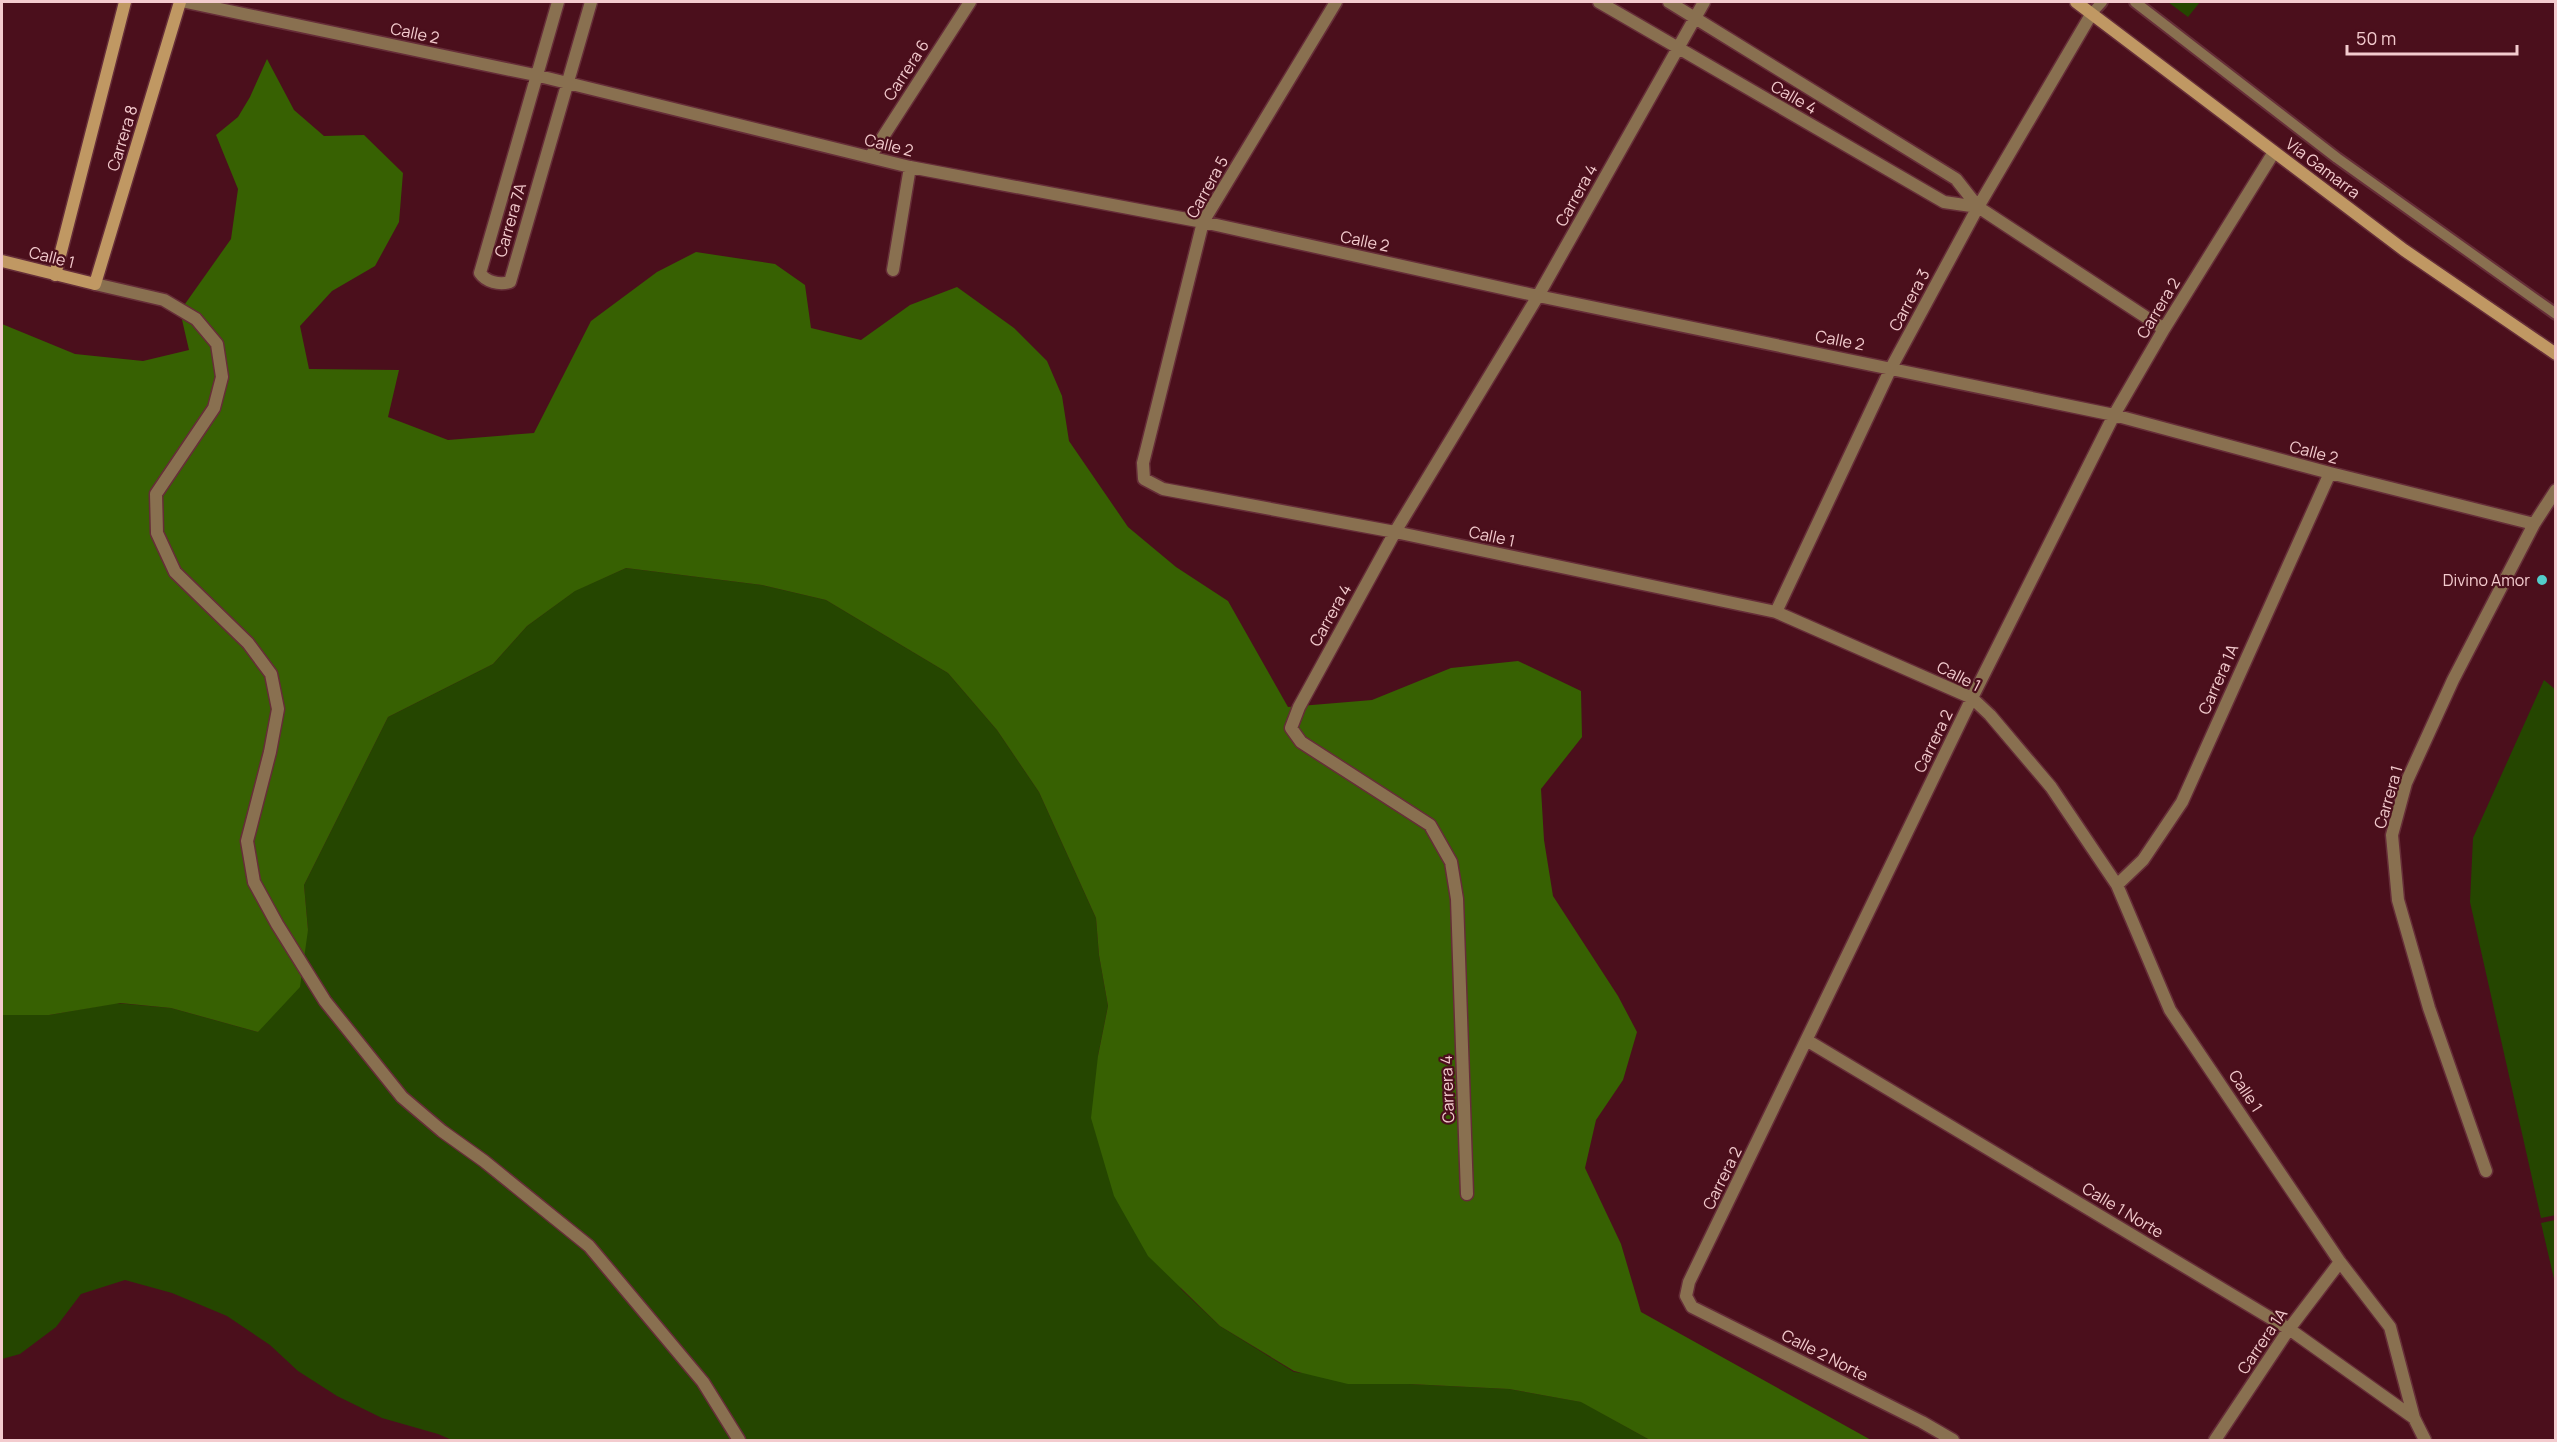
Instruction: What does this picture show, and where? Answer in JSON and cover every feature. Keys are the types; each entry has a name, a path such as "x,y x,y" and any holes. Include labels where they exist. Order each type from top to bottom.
{"street":[{"name":"Carrera 8","path":"55,275 125,2"},
{"name":"Carrera 8","path":"95,284 180,2"},
{"name":"Calle 2","path":"186,2 535,75 910,167 1203,222 1538,297 2114,415 2330,473 2534,524"},
{"name":"Carrera 7A","path":"558,2 535,75 480,273 484,279 494,282 510,282 591,2"},
{"name":"Carrera 6","path":"870,157 970,2"},
{"name":"Carrera 5","path":"1144,479 1143,463 1203,222 1336,2"},
{"name":"Calle 4","path":"1599,2 1944,202 1978,207"},
{"name":"Calle 4","path":"1669,2 1956,179 1978,207 2164,329"},
{"name":"Carrera 4","path":"1467,1194 1457,899 1451,862 1430,825 1301,742 1291,728 1299,707 1395,532 1538,297 1704,2"},
{"name":"Vía Gamarra","path":"2076,2 2404,250 2556,354"},
{"name":"Carrera 3","path":"1776,612 1891,368 1978,207 2092,13"},
{"name":"Carrera 2","path":"1686,1296 1689,1282 1808,1041 1972,698 2114,415 2164,329 2274,152"},
{"path":"893,270 910,167"},
{"name":"Calle 1","path":"2,261 95,284"},
{"path":"95,284 164,300 196,320 217,344 222,377 214,408 156,495 157,533 175,572 248,644 271,674 278,709 270,752 247,841 254,882 277,924 325,1001 402,1097 589,1246 703,1383 739,1440"},
{"name":"Carrera 1A","path":"2117,885 2143,860 2182,802 2330,473"},
{"name":"Calle 1","path":"1144,479 1164,489 1395,532 1776,612 1972,698 1990,715 2051,788 2117,885 2170,1010 2340,1262 2390,1327 2414,1418 2425,1440"},
{"name":"Carrera 1","path":"2486,1171 2429,1008 2398,900 2392,835 2406,783 2453,680 2534,524 2556,490"},
{"name":"Calle 1 Norte","path":"1808,1041 2289,1329 2414,1418"},
{"name":"Carrera 1A","path":"2215,1440 2289,1329 2340,1262"},
{"name":"Calle 2 Norte","path":"1686,1296 1692,1307 1922,1422 1953,1440"}],"lane":[{"path":"2092,13 2102,2"},
{"path":"2135,2 2337,158 2556,314"}],"green space":[{"path":"2168,2 2200,2 2188,17"},
{"path":"267,59 294,110 324,136 364,135 403,173 399,222 375,266 332,291 300,326 309,369 399,370 388,417 448,440 534,433 591,321 657,272 696,252 775,264 805,285 811,328 861,340 910,305 957,287 1014,328 1047,361 1062,396 1069,441 1128,527 1176,567 1228,601 1288,707 1372,700 1451,668 1518,661 1581,691 1582,737 1541,789 1544,840 1553,896 1618,996 1637,1032 1623,1080 1596,1120 1585,1168 1621,1244 1641,1312 1871,1440 1650,1440 1581,1402 1509,1389 1409,1384 1348,1384 1294,1371 1220,1326 1148,1256 1114,1196 1091,1118 1098,1056 1108,1006 1099,955 1096,918 1039,792 997,730 948,673 826,600 762,585 626,568 575,591 527,626 493,664 388,717 304,885 308,930 300,987 258,1032 171,1008 120,1003 49,1015 2,1015 2,324 75,354 143,361 189,350 180,311 231,239 238,189 216,135 238,117"},
{"path":"626,568 762,585 826,600 948,673 997,730 1039,792 1096,918 1099,955 1108,1006 1098,1056 1181,1289 1220,1326 1294,1372 1409,1384 1509,1389 1582,1402 1650,1440 452,1440 382,1418 337,1396 298,1371 270,1345 227,1316 172,1293 125,1280 81,1294 56,1327 20,1354 2,1359 2,1014 49,1015 116,1003 171,1008 258,1032 308,930 304,885 388,717 493,664 527,626 576,590"},
{"path":"2544,680 2556,690 2556,1215 2541,1218 2470,902 2473,838"},
{"path":"2556,1220 2555,1283 2541,1223"}],"place":[{"name":"Divino Amor","path":"2542,580"}]}
